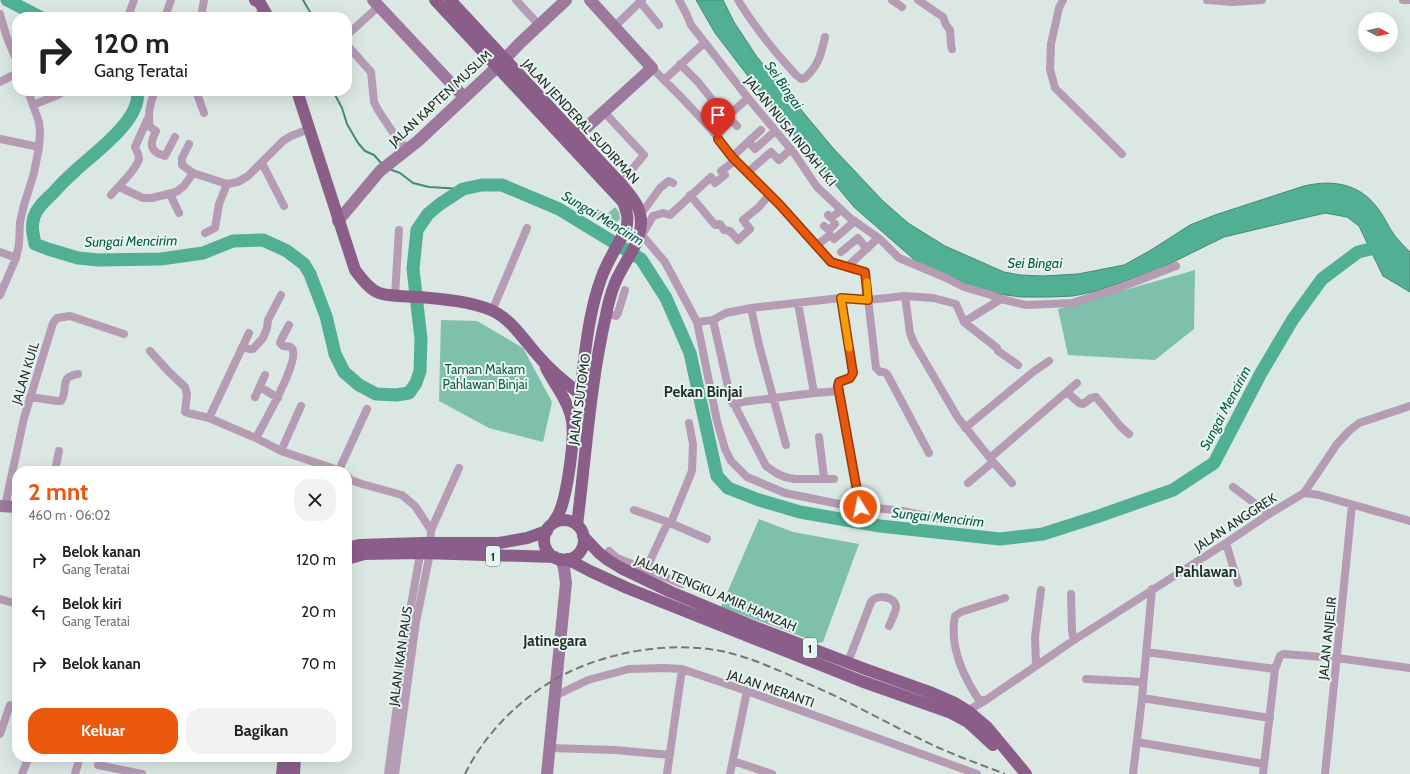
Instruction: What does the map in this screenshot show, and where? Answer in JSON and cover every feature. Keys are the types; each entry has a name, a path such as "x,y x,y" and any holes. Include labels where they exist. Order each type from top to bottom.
{"main road":[{"path":"255,0 260,3 262,12"},
{"name":"JALAN JENDERAL SUDIRMAN","path":"444,2 598,167 622,185 641,207 641,222 638,239 620,283"},
{"name":"JALAN JENDERAL SUDIRMAN","path":"525,88 577,136 623,202 628,223 603,273"},
{"path":"299,96 355,270 370,287 379,292 395,296 449,300 481,306 492,311 509,322 542,360 592,403"},
{"path":"603,273 620,283"},
{"name":"JALAN SUTOMO","path":"580,394 586,347 595,299 603,273"},
{"name":"JALAN SUTOMO","path":"580,531 585,454 599,348 606,313 620,283"},
{"path":"586,347 599,348"},
{"name":"JALAN SUTOMO","path":"542,360 566,404 572,420 573,432 565,496 560,512 550,527"},
{"path":"571,453 585,454"},
{"name":"1","path":"352,558 364,554 499,543 527,538 550,527 558,521 568,520 580,531"},
{"path":"550,527 545,535 545,544 548,552 561,558 577,554 580,551 582,546 580,531"},
{"name":"JALAN TENGKU AMIR HAMZAH","path":"580,531 599,553 608,560 622,568 644,574 671,592 755,627 932,693 987,728 1026,774"},
{"name":"1","path":"353,545 426,548 561,558"},
{"name":"JALAN TENGKU AMIR HAMZAH","path":"561,558 667,603 861,681 926,704 963,714 1017,774"},
{"path":"667,603 671,592"},
{"path":"282,774 283,762"},
{"path":"294,774 295,762"}],"street":[{"path":"130,12 134,0"},
{"path":"167,12 171,0"},
{"path":"202,12 204,0"},
{"path":"516,0 539,25"},
{"name":"JALAN KAPTEN MUSLIM","path":"338,221 380,170 418,141 566,0"},
{"path":"590,0 652,68 712,130 734,158 831,262 865,272 876,368 880,372 887,374 929,453"},
{"name":"JALAN NUSA INDAH LK.I","path":"679,0 691,25 748,98 791,149 817,187 841,210 880,239 899,258 964,287 991,295 1001,300 1026,304 1072,303 1119,288 1176,266"},
{"path":"738,0 753,24 767,42 801,79 805,78 813,71 818,63 825,36"},
{"path":"892,0 902,7"},
{"path":"918,0 943,17 950,30 952,49"},
{"path":"1062,0 1051,44 1050,69 1055,88 1122,154"},
{"path":"1207,0 1233,2 1262,0"},
{"path":"1403,0 1410,0"},
{"path":"614,27 641,1 659,25"},
{"path":"352,29 376,3 464,97"},
{"path":"0,14 3,36 12,53"},
{"path":"664,80 704,42"},
{"path":"352,50 371,72 374,102 378,110 396,137 407,149"},
{"path":"680,64 737,126"},
{"path":"577,136 652,68"},
{"path":"0,82 12,76"},
{"path":"0,296 16,258 19,244 20,222 34,173 39,146 40,128 30,96"},
{"path":"33,105 56,96"},
{"path":"110,195 128,176 138,160 139,155 135,147 148,118 153,96"},
{"path":"198,96 204,113"},
{"path":"712,130 748,98"},
{"path":"604,112 644,156 624,179 622,185"},
{"path":"148,118 150,127 156,131 152,143 156,154 165,156 175,137"},
{"path":"188,144 182,158 182,165 193,173 227,184 238,182 248,176 279,144 309,129"},
{"path":"761,130 721,171 724,176 714,183 711,178 690,195 670,215 663,213 653,216 642,235 665,262 697,322 717,421 725,449 731,461 747,477 785,493 860,507 903,512 954,522"},
{"path":"749,141 755,149 775,131"},
{"path":"0,138 39,146"},
{"path":"748,172 772,152 779,160 791,149"},
{"path":"262,163 284,206"},
{"path":"118,187 143,198 152,198 170,194 184,186 188,183 193,173"},
{"path":"653,216 641,207 669,180 673,183"},
{"path":"205,232 215,228 219,204 227,184"},
{"path":"170,194 179,213"},
{"path":"690,195 715,225 720,224 724,230 730,231 738,240 750,229 743,220 760,207 769,195"},
{"path":"816,246 841,210"},
{"path":"828,230 834,239 855,221"},
{"path":"492,311 527,228"},
{"path":"395,296 399,230"},
{"path":"841,252 860,236 867,249"},
{"path":"847,266 878,238"},
{"path":"0,252 16,258"},
{"path":"242,347 253,349 263,338 268,320 281,295"},
{"path":"697,322 713,320 726,313 751,308 841,298 868,300 905,296 933,298 956,304 964,322 997,348 998,351 1005,357 1018,366"},
{"path":"905,296 910,333 914,344 965,428 1012,483"},
{"path":"841,298 853,373 850,378 839,382 838,386 860,507"},
{"path":"964,322 1001,300"},
{"path":"798,303 814,393"},
{"path":"751,308 772,399 786,444"},
{"name":"JALAN KUIL","path":"15,466 24,418 53,323 57,318 70,316 124,334"},
{"path":"713,320 731,400 736,406 766,466 784,477 794,479 834,479"},
{"path":"256,438 282,390 293,359 293,349 290,346 283,346 280,343 289,325"},
{"path":"209,418 249,333"},
{"path":"150,351 169,372 186,387 187,394 184,412 209,418 315,466"},
{"path":"965,428 1033,372 1049,361"},
{"path":"30,397 57,402 61,401 63,397 64,384 67,378 71,375 78,374"},
{"path":"255,397 265,376"},
{"path":"968,483 1077,383"},
{"path":"260,387 278,398"},
{"path":"736,406 742,402 840,391"},
{"path":"1067,392 1079,403 1083,404 1091,398 1096,397 1121,427 1129,434"},
{"path":"281,451 301,406"},
{"name":"JALAN ANGGREK","path":"963,714 1152,589 1304,493 1337,444 1349,431 1359,424 1410,406"},
{"path":"342,466 367,409"},
{"path":"644,574 668,522 672,520 692,471 693,444 689,423"},
{"path":"819,437 824,478"},
{"path":"56,466 59,451"},
{"path":"426,548 431,530 459,468"},
{"name":"JALAN KUIL","path":"7,506 12,480"},
{"path":"352,480 402,495 415,506 431,530"},
{"path":"1233,487 1269,514"},
{"path":"1304,493 1319,495 1410,520"},
{"name":"JALAN ANJELIR","path":"1325,774 1352,505"},
{"path":"634,510 668,522 707,539"},
{"path":"1226,543 1238,584"},
{"name":"JALAN IKAN PAUS","path":"388,774 408,622 426,548"},
{"name":"JALAN IKAN PAUS","path":"395,774 426,548"},
{"path":"609,551 617,558 644,574 682,584"},
{"path":"547,774 566,583 561,558"},
{"path":"1133,774 1152,589"},
{"path":"1036,665 1035,637 1041,590"},
{"path":"1071,594 1071,620 1074,640"},
{"path":"848,662 871,602 877,597 880,596 893,600 895,604 896,608 889,626"},
{"path":"986,700 979,700 967,680 958,659 954,634 955,616 961,612 1005,598"},
{"path":"0,600 12,603"},
{"path":"1146,652 1275,669"},
{"path":"1263,774 1275,669 1280,656 1283,654 1337,658 1410,668"},
{"name":"JALAN MERANTI","path":"555,696 588,680 629,669 664,668 682,670 747,691 977,774"},
{"path":"667,774 682,670"},
{"path":"1086,679 1142,682"},
{"path":"730,774 747,691"},
{"path":"1142,698 1270,718"},
{"path":"0,734 10,705"},
{"path":"1137,742 1264,764"},
{"path":"550,748 615,750 670,755"},
{"path":"733,761 772,774"},
{"path":"22,774 27,762"},
{"path":"75,774 79,762"},
{"path":"98,765 142,774"}],"green space":[{"path":"615,207 619,212 620,219 611,228 603,218"},
{"path":"1195,270 1194,329 1155,360 1068,355 1058,309"},
{"name":"Taman Makam Pahlawan Binjai","path":"441,320 477,321 523,348 552,402 543,442 489,428 439,401"},
{"path":"759,519 793,532 859,544 823,642 819,643 721,607"}],"shaded area":[{"name":"Sei Bingai","path":"696,0 723,0 734,22 757,57 833,148 883,201 908,223 945,246 1004,272 1020,275 1044,276 1078,274 1124,265 1190,225 1215,215 1304,186 1326,183 1355,189 1372,201 1379,210 1395,236 1410,252 1410,292 1383,276 1359,226 1347,217 1325,213 1224,237 1159,269 1097,291 1073,296 1021,297 998,294 972,286 918,263 854,207 780,118 715,33"}],"waterway":[{"name":"Sungai Mencirim","path":"7,0 30,12"},
{"path":"303,0 310,12"},
{"name":"Sungai Mencirim","path":"137,96 137,102 125,124 104,146 66,179 37,210 33,224 35,244 78,258 99,260 161,259 203,253 233,241 263,240 287,251 304,264 310,274 326,316 335,354 344,372 359,385 376,394 396,395 409,393 416,383 420,371 421,339 413,269 417,230 428,214 463,189 482,185 502,185 559,209 641,259 666,298 690,353 717,476 728,488 759,500 800,512 880,526 1000,539 1043,534 1173,490 1214,463 1261,373 1293,319 1322,279 1358,252 1375,248 1387,248"},
{"path":"336,96 342,108 347,124 358,143 365,151 374,155 382,164"},
{"path":"389,169 400,173 413,183 429,187 463,189"}],"railway":[{"path":"465,774 484,743 508,715 522,702 553,681 587,664 606,658 646,650 687,647 726,652 765,665 829,693 937,747 1005,774"}],"slow traffic":[{"path":"849,348 841,298 868,300 867,282"}],"district":[{"name":"Pekan Binjai","path":"703,392"},
{"name":"Pahlawan","path":"1206,572"},
{"name":"Jatinegara","path":"555,641"}],"route":[{"path":"718,139 732,157 780,205 831,262 865,272 868,288 868,300 841,298 853,373 848,380 841,381 838,384 860,507"}]}
